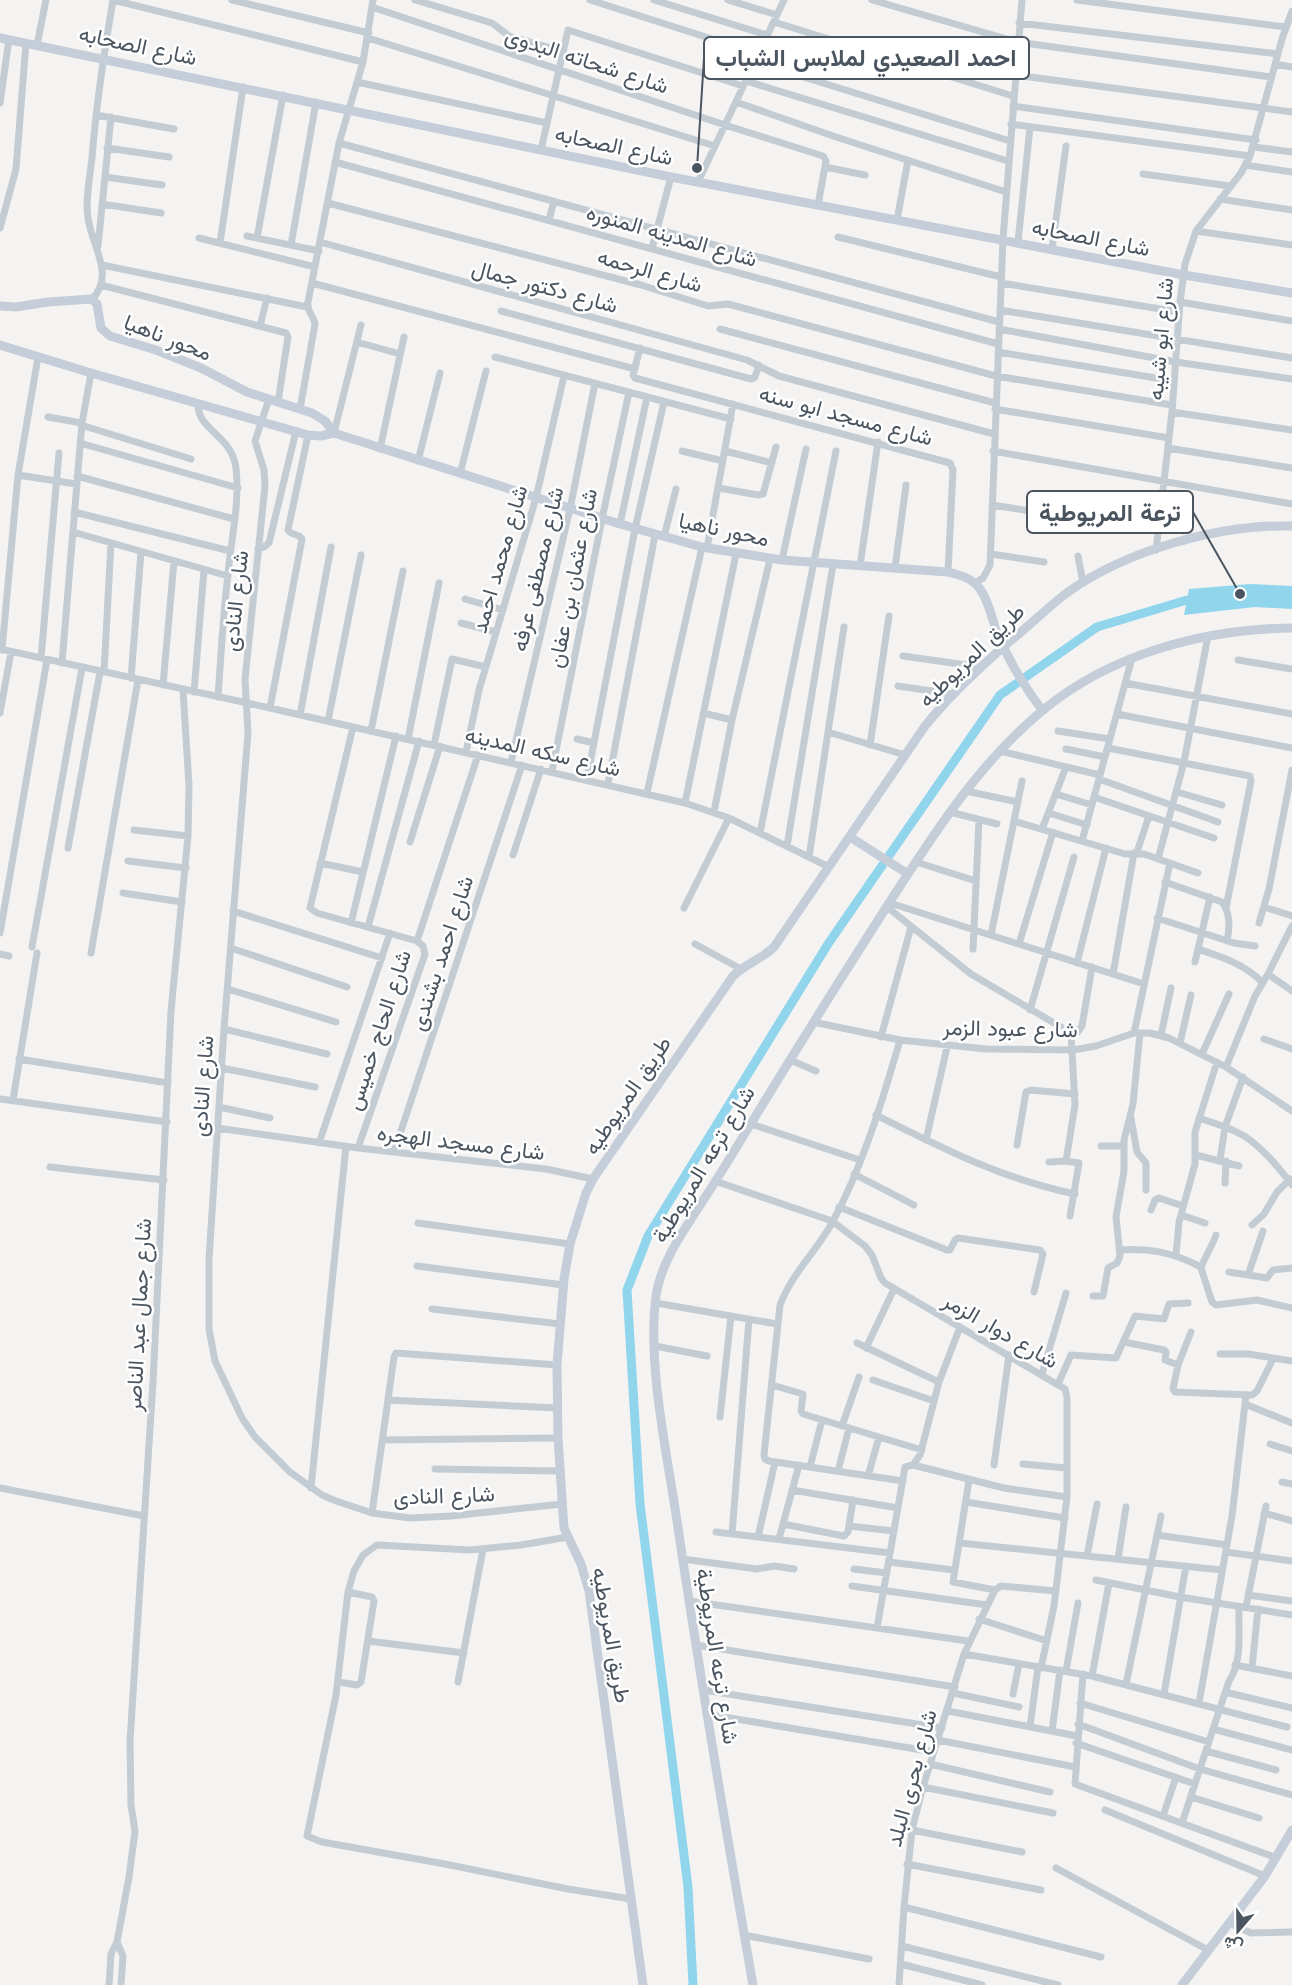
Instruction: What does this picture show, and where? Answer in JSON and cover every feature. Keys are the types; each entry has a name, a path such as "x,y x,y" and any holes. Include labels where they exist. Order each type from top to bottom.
{"street":[{"path":"37,45 46,0"},
{"path":"0,306 16,308 48,302 92,299 101,285 102,265 87,217 87,207 103,58 113,0 363,62"},
{"path":"232,0 368,35 715,146"},
{"path":"416,0 492,23 509,36 562,51"},
{"path":"590,0 759,54"},
{"path":"654,0 767,35"},
{"path":"728,0 775,18 1013,96"},
{"path":"698,182 784,0"},
{"path":"872,0 1017,42 1271,77"},
{"path":"1022,0 1003,240 993,451 991,554 986,574 975,583 984,596 1004,647 1020,679 1040,707"},
{"path":"1077,0 1286,27"},
{"path":"300,409 315,324 307,307 339,143 363,62 373,4"},
{"name":"شارع شحاته البدوى","path":"373,4 558,69 824,156 825,167"},
{"name":"شارع ابو شيبه","path":"1156,550 1172,409 1180,302 1187,256 1196,231 1250,156 1282,39 1292,11"},
{"path":"1019,23 1278,54"},
{"path":"541,150 567,31 1008,161"},
{"path":"0,103 4,38"},
{"name":"شارع الصحابه","path":"4,38 671,177 1184,275 1292,293"},
{"path":"1282,39 1292,40"},
{"path":"0,228 16,169 26,43"},
{"path":"755,62 1010,141"},
{"path":"1275,64 1292,67"},
{"path":"1015,75 1292,112"},
{"path":"357,82 547,123"},
{"path":"220,243 243,87"},
{"path":"257,238 283,96"},
{"path":"291,245 316,102"},
{"path":"736,102 1006,192"},
{"path":"1013,106 1255,144 1292,152"},
{"path":"96,115 174,129"},
{"path":"97,250 111,117"},
{"path":"1011,124 1250,156"},
{"path":"1018,242 1030,127"},
{"path":"339,143 657,229 999,326 1176,362 1292,380"},
{"path":"1052,249 1066,146"},
{"path":"107,148 169,157"},
{"path":"897,220 908,160"},
{"name":"شارع المدينه المنوره","path":"335,162 652,248 998,348 1174,381"},
{"path":"1245,165 1292,172"},
{"path":"818,205 825,167 865,175"},
{"path":"1143,174 1230,186"},
{"path":"105,177 162,185"},
{"path":"652,248 671,177"},
{"path":"1220,199 1292,210"},
{"path":"549,220 554,201"},
{"name":"شارع الرحمه","path":"328,202 641,285 708,306 728,304 996,376 1292,429"},
{"path":"102,204 161,213"},
{"path":"1196,231 1292,245"},
{"name":"شارع دكتور جمال","path":"247,236 291,245 320,246 724,354 759,365 779,376 994,434"},
{"path":"838,237 1001,280 1179,312"},
{"path":"199,238 315,267"},
{"path":"102,265 307,307"},
{"path":"312,283 635,369 640,348"},
{"path":"101,285 260,326 267,298"},
{"name":"محور ناهيا","path":"92,299 97,304 101,328 110,336 168,355 209,372 239,389 319,416 334,433 380,449 635,529 704,547 736,554 812,564 948,572 966,577 975,583"},
{"path":"1180,302 1292,321"},
{"path":"1000,310 1292,358"},
{"path":"501,311 751,379 755,377 759,365"},
{"path":"334,433 362,325"},
{"name":"شارع النادى","path":"260,326 287,335 273,400 261,421 255,441 265,478 242,702 248,733 217,1128 209,1270 209,1329 215,1361 242,1418 255,1437 290,1472 311,1488 336,1501 372,1513 410,1518 562,1504"},
{"path":"720,329 995,406 1169,438"},
{"path":"380,449 404,337"},
{"path":"357,342 400,354"},
{"name":"محور ناهيا","path":"0,345 308,435 321,436 334,433"},
{"path":"38,357 18,475 1,650 220,698 230,551 238,488 232,454 225,442 204,423 198,411 198,404"},
{"path":"495,357 731,419"},
{"name":"شارع مسجد ابو سنه","path":"635,369 633,375 636,378 947,460 952,466 948,572"},
{"path":"459,474 486,371"},
{"path":"62,663 80,443 91,373"},
{"path":"418,461 440,373"},
{"name":"شارع محمد احمد","path":"466,752 475,705 536,498 564,376"},
{"name":"شارع مصطفى عرفه","path":"511,762 570,509 595,383"},
{"name":"شارع عثمان بن عفان","path":"552,771 629,393"},
{"path":"620,524 647,397"},
{"path":"587,779 635,529 664,402"},
{"path":"647,793 719,488 733,404"},
{"path":"48,417 82,424 191,459"},
{"path":"258,549 269,543 296,431"},
{"path":"270,708 302,539 288,530 308,435"},
{"path":"860,566 878,442"},
{"path":"80,443 238,488"},
{"path":"719,488 762,495 765,492 776,447"},
{"path":"1168,448 1292,468"},
{"path":"782,560 806,449"},
{"path":"682,451 723,461"},
{"path":"725,451 772,463"},
{"path":"760,833 836,451"},
{"path":"993,451 1292,504"},
{"path":"0,933 44,659 59,453"},
{"path":"18,475 76,484"},
{"path":"77,476 234,519"},
{"path":"895,568 906,485"},
{"path":"608,784 660,536 676,489"},
{"path":"992,505 1158,531"},
{"path":"74,512 230,551"},
{"name":"طريق المريوطيه","path":"643,1985 589,1591 581,1564 566,1532 562,1504 557,1365 563,1285 570,1244 586,1192 733,976 774,947 905,755 952,694 1054,604 1083,583 1121,564 1182,541 1237,528 1292,526"},
{"path":"73,532 228,576"},
{"path":"68,848 102,672 111,543"},
{"path":"300,715 331,547"},
{"path":"91,953 134,679 141,552"},
{"path":"685,803 736,554"},
{"path":"991,554 1044,562"},
{"path":"328,721 361,555"},
{"path":"1078,556 1083,583"},
{"path":"714,812 732,720 770,559"},
{"path":"163,686 174,561"},
{"path":"787,846 833,565"},
{"path":"194,692 204,570"},
{"path":"371,731 403,571"},
{"path":"408,739 439,583"},
{"path":"465,599 503,610"},
{"path":"870,745 889,616"},
{"path":"461,623 496,632"},
{"path":"809,857 844,627"},
{"name":"شارع ترعه المريوطية","path":"753,1985 706,1714 657,1382 656,1303 661,1277 669,1257 813,1022 888,905 904,872 916,862 966,791 1040,707 1132,657 1208,636 1292,628"},
{"path":"1158,859 1184,762 1208,636"},
{"path":"0,709 11,652"},
{"path":"903,657 981,667"},
{"path":"1082,841 1132,657"},
{"path":"410,842 437,746 452,659 486,667"},
{"path":"1238,660 1292,669"},
{"path":"13,1101 34,950 82,668"},
{"path":"1125,683 1292,714"},
{"path":"898,686 952,694"},
{"name":"شارع جمال عبد الناصر","path":"109,1985 111,1954 117,1942 135,1831 131,1805 130,1741 164,1180 171,1011 188,836 189,786 183,690"},
{"name":"شارع سكه المدينه","path":"220,698 552,771 685,803 729,818 829,867"},
{"path":"703,713 732,720"},
{"path":"1117,714 1292,748"},
{"path":"353,727 310,904 311,910 317,914 417,941"},
{"path":"1058,730 1110,740"},
{"path":"828,732 905,755"},
{"path":"351,923 396,736"},
{"path":"577,739 594,743"},
{"path":"368,927 418,741"},
{"path":"1108,748 1246,774 1251,778 1226,908 1229,929 1227,941"},
{"path":"1066,750 1105,757"},
{"path":"1000,751 1100,777 1218,822"},
{"name":"شارع الحاج خميس","path":"358,1148 425,954 423,946 417,941 478,755"},
{"name":"شارع احمد بشندى","path":"394,1152 522,765"},
{"path":"1042,829 1066,767"},
{"path":"513,855 541,769"},
{"path":"1259,923 1292,770"},
{"path":"991,935 1022,781"},
{"path":"966,791 1018,802"},
{"path":"1177,792 1222,805"},
{"path":"1056,794 1149,816 1214,838"},
{"path":"950,812 997,824"},
{"path":"1049,813 1086,825"},
{"path":"1113,974 1135,853 1149,816"},
{"path":"684,908 729,818"},
{"path":"973,949 978,820"},
{"path":"1014,821 1125,854 1135,853 1158,859 1198,873"},
{"path":"134,830 188,836"},
{"path":"1020,944 1053,832"},
{"path":"850,837 904,872"},
{"path":"1077,963 1106,848"},
{"path":"1030,1010 1074,857"},
{"path":"128,861 186,868"},
{"path":"916,862 976,881"},
{"path":"320,863 363,872"},
{"path":"1093,1296 1103,1296 1108,1268 1119,1260 1116,1217 1125,1164 1123,1146 1130,1116 1137,1033 1144,984 1170,863"},
{"path":"1165,882 1222,902 1226,908"},
{"path":"123,893 183,902"},
{"path":"1195,962 1210,897"},
{"path":"888,905 911,927 962,968 1071,1033 1079,1031 1082,1026 1092,968"},
{"path":"888,905 1144,984"},
{"path":"1264,907 1292,916"},
{"path":"233,910 382,958"},
{"path":"1157,918 1227,941 1255,946"},
{"path":"1226,1066 1245,1016 1292,926"},
{"path":"881,1037 911,927"},
{"path":"319,1143 390,933"},
{"path":"695,944 741,969"},
{"path":"231,948 347,987"},
{"path":"1198,949 1239,964 1262,982"},
{"path":"0,954 9,956"},
{"path":"1268,974 1292,990"},
{"path":"1161,1035 1171,987"},
{"path":"228,989 336,1022"},
{"path":"1202,1054 1229,994"},
{"path":"1180,1043 1191,995"},
{"name":"شارع عبود الزمر","path":"813,1022 881,1037 947,1047 1073,1050 1096,1046 1137,1033 1161,1035 1226,1066 1292,1111"},
{"path":"224,1029 327,1054"},
{"path":"1066,1161 1075,1094 1071,1033"},
{"path":"1264,1039 1292,1049"},
{"path":"900,1040 854,1174 822,1239 789,1284 780,1305 765,1459 903,1481"},
{"path":"926,1140 947,1047"},
{"path":"20,1059 168,1083"},
{"path":"790,1060 816,1071"},
{"path":"1176,1255 1181,1215 1194,1170 1196,1155 1194,1137 1217,1062"},
{"path":"222,1068 315,1087"},
{"path":"1225,1183 1223,1161 1225,1127 1243,1077"},
{"path":"1017,1145 1026,1092 1031,1090 1075,1094"},
{"path":"0,1099 167,1122"},
{"path":"219,1107 270,1118"},
{"path":"876,1115 956,1155 1008,1176 1075,1194"},
{"path":"1130,1116 1137,1152 1146,1163 1146,1190"},
{"path":"1199,1118 1225,1127 1250,1140 1291,1181 1277,1192 1264,1214 1252,1225"},
{"path":"751,1124 860,1160"},
{"name":"شارع مسجد الهجره","path":"217,1128 358,1148 546,1169 593,1179"},
{"path":"311,1488 346,1146"},
{"path":"1101,1146 1123,1146"},
{"path":"1196,1155 1239,1166"},
{"path":"1049,1162 1079,1163 1070,1216"},
{"path":"50,1167 164,1180"},
{"path":"854,1174 914,1205"},
{"name":"شارع دوار الزمر","path":"715,1181 832,1221 865,1246 872,1255 881,1278 894,1288 1042,1374 1058,1384 1066,1393 1067,1497 1065,1518 1056,1591 1047,1641 1039,1667 1030,1727"},
{"path":"1151,1210 1155,1200 1159,1198 1184,1206"},
{"path":"839,1207 949,1250 958,1238 1040,1250 1043,1254 1034,1292"},
{"path":"1181,1215 1204,1223"},
{"path":"418,1224 570,1244"},
{"path":"1248,1275 1263,1231"},
{"path":"1216,1235 1201,1268 1212,1302 1216,1305 1257,1300 1292,1308"},
{"path":"1120,1250 1150,1250 1176,1255 1201,1268"},
{"path":"417,1266 563,1285"},
{"path":"1229,1272 1267,1278 1273,1270 1292,1268"},
{"path":"866,1348 894,1288"},
{"path":"1042,1374 1066,1293"},
{"path":"656,1303 777,1324"},
{"path":"1058,1384 1071,1355 1116,1358 1135,1316 1164,1319 1169,1304 1188,1303"},
{"path":"432,1309 560,1324"},
{"path":"720,1416 731,1316"},
{"path":"732,1534 749,1319"},
{"path":"913,1465 919,1459 939,1382 960,1327"},
{"path":"1191,1332 1178,1365 1173,1389 1177,1392 1255,1394 1273,1359"},
{"path":"1124,1342 1164,1350 1165,1360 1178,1365"},
{"path":"856,1343 939,1382"},
{"path":"655,1346 707,1356"},
{"path":"372,1513 396,1353 557,1365"},
{"path":"1220,1354 1248,1354 1292,1361"},
{"path":"994,1464 1009,1355"},
{"path":"838,1471 859,1377"},
{"path":"873,1380 934,1401"},
{"path":"772,1385 803,1394 802,1413 922,1450"},
{"path":"1199,1703 1227,1548 1246,1395"},
{"path":"388,1400 557,1408"},
{"path":"1245,1404 1292,1423"},
{"path":"810,1467 822,1420"},
{"path":"868,1476 879,1437"},
{"path":"382,1440 558,1438"},
{"path":"1270,1444 1292,1451"},
{"path":"758,1537 776,1462"},
{"path":"1023,1464 1066,1468"},
{"path":"779,1539 799,1465"},
{"path":"877,1628 906,1466 913,1465 1004,1488 1067,1497"},
{"path":"435,1469 560,1471"},
{"path":"969,1480 953,1582 995,1590 1001,1586 1056,1591"},
{"path":"1282,1482 1292,1484"},
{"path":"0,1488 144,1516"},
{"path":"792,1490 898,1508"},
{"path":"783,1524 843,1536 848,1533 853,1500"},
{"path":"966,1502 1065,1518"},
{"path":"1087,1556 1097,1504"},
{"path":"1118,1559 1126,1507"},
{"path":"1182,1823 1236,1665 1242,1607 1248,1595 1265,1510 1292,1521"},
{"path":"1126,1684 1161,1516"},
{"path":"849,1526 894,1532"},
{"path":"566,1532 483,1549 433,1549 377,1545 363,1555 354,1571 348,1592 338,1682 308,1833 310,1838 322,1842 632,1899"},
{"path":"716,1532 890,1553"},
{"path":"1157,1535 1227,1548 1256,1556 1292,1561"},
{"path":"960,1543 1222,1570"},
{"path":"458,1682 483,1549"},
{"path":"683,1559 757,1569 774,1566 794,1569"},
{"path":"889,1562 954,1570"},
{"path":"1164,1694 1186,1566"},
{"path":"854,1569 887,1573"},
{"path":"1096,1580 1180,1597 1292,1615"},
{"path":"1092,1676 1109,1583"},
{"path":"852,1586 987,1605"},
{"name":"شارع بحرى البلد","path":"899,1985 912,1830 968,1641 995,1590"},
{"path":"338,1682 360,1684 375,1599 348,1592"},
{"path":"1248,1595 1292,1600"},
{"path":"689,1601 968,1641"},
{"path":"1052,1731 1078,1603"},
{"path":"1252,1668 1258,1610"},
{"path":"979,1619 1047,1641"},
{"path":"368,1641 464,1653"},
{"path":"696,1645 954,1690 1019,1707"},
{"path":"964,1654 1092,1676 1287,1727"},
{"path":"1013,1694 1018,1664"},
{"path":"1236,1665 1292,1676"},
{"path":"1083,1674 1075,1784 1277,1858"},
{"path":"703,1690 942,1728"},
{"path":"1225,1692 1292,1708"},
{"path":"1080,1703 1209,1742"},
{"path":"948,1711 1052,1731 1195,1784"},
{"path":"706,1714 934,1752"},
{"path":"1078,1724 1200,1768 1292,1795"},
{"path":"1214,1729 1292,1750"},
{"path":"938,1740 1075,1767"},
{"path":"1206,1751 1276,1770"},
{"path":"930,1764 1050,1792"},
{"path":"1163,1816 1176,1777"},
{"path":"923,1787 1053,1813"},
{"path":"1191,1797 1259,1818"},
{"path":"1105,1810 1265,1876"},
{"path":"912,1830 1022,1852"},
{"path":"1182,1985 1265,1876 1291,1833"},
{"path":"908,1864 1041,1890"},
{"path":"1056,1868 1208,1950"},
{"path":"904,1907 1101,1957"},
{"path":"1229,1923 1251,1933 1292,1932"},
{"path":"744,1935 869,1959"},
{"name":"شارع جمال عبد الناصر","path":"117,1942 123,1956 121,1985"},
{"path":"902,1946 1058,1985"},
{"path":"901,1964 982,1985"}],"water":[{"path":"1250,584 1292,586 1292,609 1255,607 1184,615 1189,589"}],"waterway":[{"path":"693,1985 688,1887 640,1504 627,1290 648,1236 828,944 1000,695 1097,627 1187,600"}],"place":[{"name":"احمد الصعيدي لملابس الشباب","path":"697,168"},
{"name":"ترعة المريوطية","path":"1240,594"}]}
